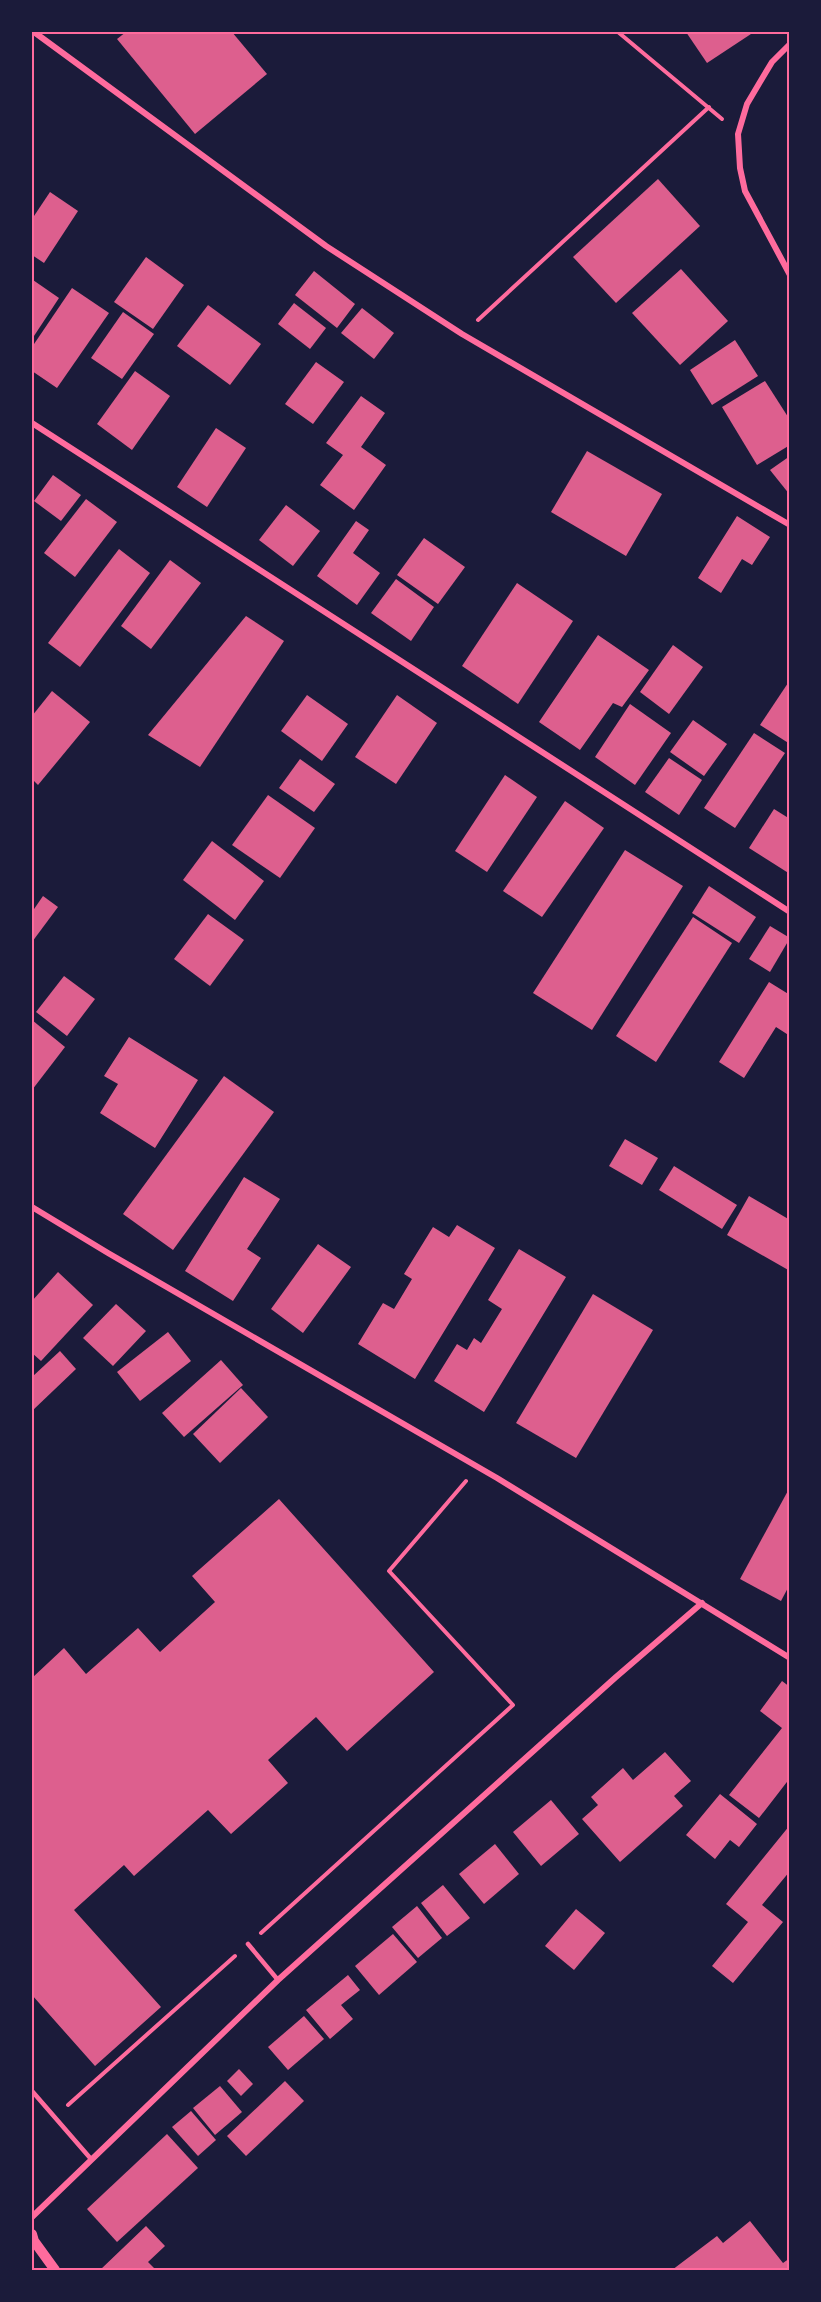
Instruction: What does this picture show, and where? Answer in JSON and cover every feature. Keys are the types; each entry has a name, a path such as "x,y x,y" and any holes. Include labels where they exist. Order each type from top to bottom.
{"street":[{"path":"34,32 326,246 462,334 789,525"},
{"path":"789,44 772,62 747,104 738,134 740,168 745,191 789,275"},
{"path":"32,423 789,912"},
{"path":"32,1207 478,1467 789,1658"},
{"path":"32,2217 278,1980 616,1677 702,1603"},
{"path":"32,2234 34,2241 55,2271"}],"lane":[{"path":"248,1944 278,1980"},
{"path":"32,2091 91,2159"}],"path":[{"path":"618,32 738,134"},
{"path":"462,334 709,108"},
{"path":"55,2116 513,1705 389,1570 478,1467"}],"building":[{"path":"126,32 232,32 267,74 195,134 117,39"},
{"path":"686,32 754,32 707,63"},
{"path":"658,179 700,226 616,303 573,257"},
{"path":"50,192 78,211 44,263 32,255 32,219"},
{"path":"146,257 184,285 153,329 114,302"},
{"path":"681,269 728,321 680,365 632,313"},
{"path":"314,271 355,304 337,328 295,295"},
{"path":"32,281 59,298 32,339"},
{"path":"72,288 109,313 57,388 32,371 32,347"},
{"path":"294,303 326,328 310,349 278,324"},
{"path":"208,305 261,344 230,385 177,346"},
{"path":"362,308 394,333 374,359 341,333"},
{"path":"123,312 154,334 122,379 91,358"},
{"path":"735,340 758,376 712,405 690,370"},
{"path":"316,362 344,382 313,424 285,404"},
{"path":"135,371 170,396 132,450 97,424"},
{"path":"765,381 790,420 790,445 757,465 722,407"},
{"path":"361,396 385,413 361,447 386,465 354,510 320,485 343,455 326,443"},
{"path":"216,428 246,448 207,507 177,487"},
{"path":"587,451 662,494 626,556 551,512"},
{"path":"790,456 790,495 770,470"},
{"path":"53,475 81,495 61,521 34,501"},
{"path":"86,499 117,522 75,577 44,553"},
{"path":"286,505 320,531 293,566 259,540"},
{"path":"737,516 770,537 752,565 742,559 721,593 698,578"},
{"path":"356,521 369,530 353,553 380,573 357,605 317,576"},
{"path":"424,538 465,567 438,604 397,575"},
{"path":"119,549 150,573 80,667 48,643"},
{"path":"170,560 201,583 151,649 121,626"},
{"path":"396,579 434,607 411,641 371,613"},
{"path":"517,583 573,621 518,704 462,666"},
{"path":"246,616 284,641 200,767 148,735"},
{"path":"598,635 649,670 622,707 613,703 580,750 539,722"},
{"path":"673,645 703,667 669,714 640,692"},
{"path":"790,680 790,744 760,725"},
{"path":"52,691 90,722 38,785 32,779 32,716"},
{"path":"307,695 348,724 322,761 281,731"},
{"path":"397,695 437,723 396,784 355,757"},
{"path":"630,704 671,733 635,785 595,757"},
{"path":"693,720 727,744 704,776 670,752"},
{"path":"754,733 785,753 735,828 704,808"},
{"path":"669,758 702,780 679,815 645,792"},
{"path":"300,759 335,784 314,812 279,788"},
{"path":"505,775 537,797 487,872 455,851"},
{"path":"268,795 315,828 280,878 232,845"},
{"path":"565,801 604,828 542,917 503,891"},
{"path":"774,809 790,819 790,874 749,848"},
{"path":"212,841 264,881 235,920 183,880"},
{"path":"625,850 683,886 592,1030 533,993"},
{"path":"709,886 756,917 739,943 692,913"},
{"path":"43,896 58,907 32,942 32,912"},
{"path":"208,914 244,940 210,986 174,959"},
{"path":"693,917 732,943 656,1062 616,1036"},
{"path":"770,926 790,938 770,972 749,959"},
{"path":"64,976 95,999 67,1036 36,1012"},
{"path":"769,982 790,995 790,1036 776,1027 744,1078 719,1062"},
{"path":"32,1020 65,1047 32,1090"},
{"path":"129,1037 198,1080 155,1148 100,1113 118,1084 104,1076"},
{"path":"224,1076 274,1112 173,1250 123,1214"},
{"path":"625,1139 658,1158 642,1185 609,1166"},
{"path":"674,1166 737,1205 722,1229 659,1190"},
{"path":"244,1177 280,1199 247,1249 261,1258 233,1301 185,1271"},
{"path":"749,1196 790,1220 790,1271 727,1235"},
{"path":"457,1225 495,1248 415,1379 358,1344 383,1303 394,1309 412,1279 404,1274 433,1227 449,1237"},
{"path":"318,1244 351,1267 303,1333 271,1309"},
{"path":"519,1249 566,1277 484,1412 434,1381 457,1344 467,1350 474,1338 481,1343 502,1309 488,1300"},
{"path":"58,1272 93,1305 41,1361 32,1353 32,1301"},
{"path":"593,1294 653,1330 576,1458 516,1423"},
{"path":"116,1304 146,1331 113,1366 83,1338"},
{"path":"168,1332 191,1361 140,1401 117,1372"},
{"path":"60,1351 76,1369 32,1411 32,1377"},
{"path":"221,1360 243,1385 184,1437 162,1413"},
{"path":"241,1388 268,1417 220,1463 193,1434"},
{"path":"790,1487 790,1584 781,1601 740,1579"},
{"path":"279,1499 434,1672 347,1751 316,1717 268,1760 288,1783 231,1834 208,1810 134,1876 124,1865 74,1910 161,2007 95,2066 32,1995 32,1678 64,1648 86,1674 138,1628 160,1652 215,1602 192,1576"},
{"path":"782,1681 790,1687 790,1778 759,1818 729,1795 782,1728 760,1711"},
{"path":"665,1752 691,1781 674,1796 683,1806 620,1862 582,1819 598,1805 591,1797 623,1768 633,1780"},
{"path":"720,1794 757,1824 739,1847 730,1840 715,1859 686,1835"},
{"path":"551,1800 579,1834 541,1866 513,1832"},
{"path":"790,1825 790,1871 762,1905 783,1922 733,1983 712,1966 748,1922 726,1904"},
{"path":"495,1844 519,1874 484,1904 459,1874"},
{"path":"443,1885 470,1918 447,1936 421,1903"},
{"path":"417,1906 442,1938 418,1958 392,1927"},
{"path":"576,1909 605,1933 574,1970 545,1946"},
{"path":"393,1934 417,1962 379,1995 355,1966"},
{"path":"348,1975 360,1990 341,2005 353,2019 330,2039 306,2010"},
{"path":"304,2016 324,2039 288,2070 268,2047"},
{"path":"239,2069 253,2084 241,2096 227,2081"},
{"path":"285,2081 304,2101 246,2156 227,2136"},
{"path":"220,2086 242,2112 215,2135 193,2108"},
{"path":"191,2111 216,2140 198,2156 172,2127"},
{"path":"167,2134 198,2168 117,2242 87,2209"},
{"path":"750,2221 783,2263 790,2258 790,2270 672,2270 717,2236 723,2243"},
{"path":"146,2226 165,2246 148,2262 156,2270 100,2270"}]}
